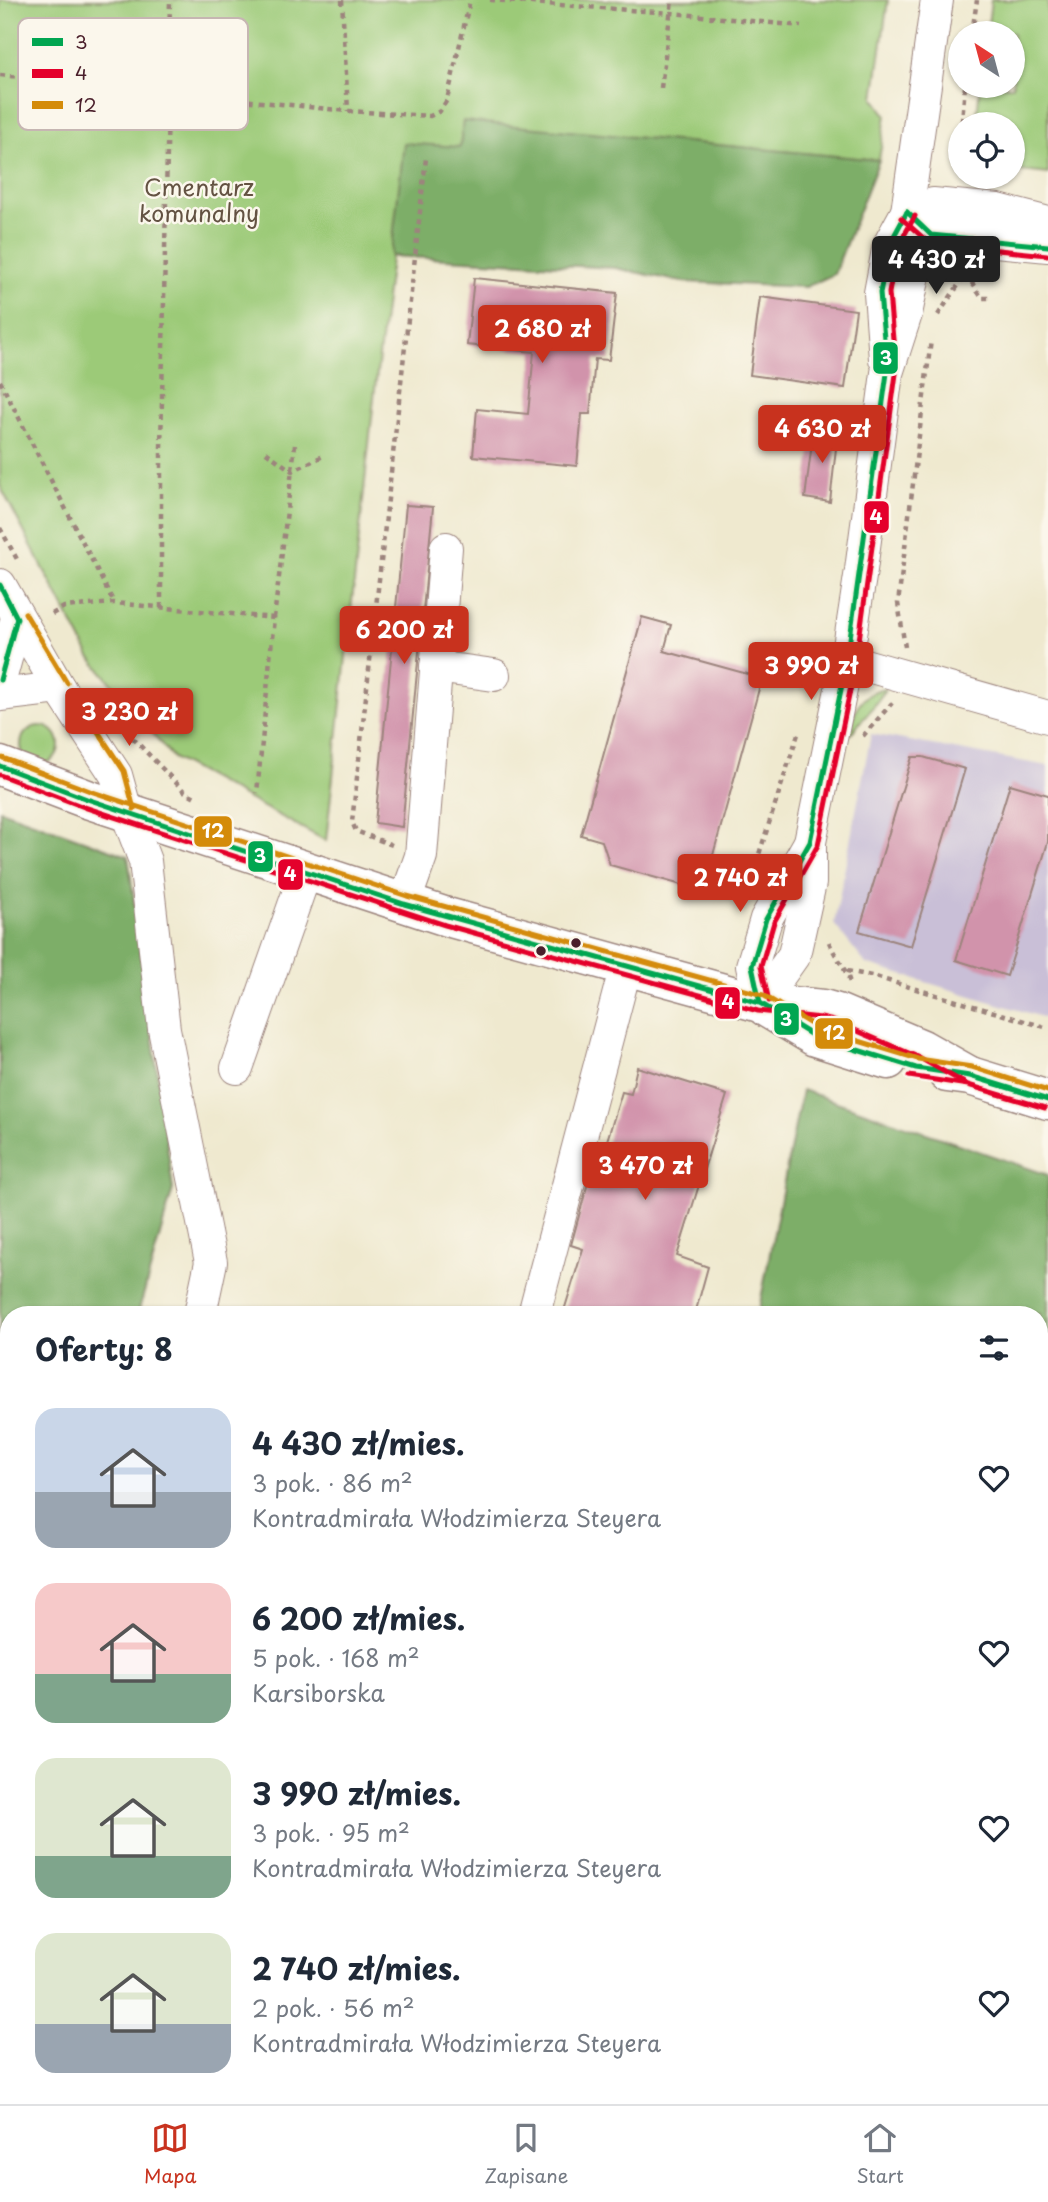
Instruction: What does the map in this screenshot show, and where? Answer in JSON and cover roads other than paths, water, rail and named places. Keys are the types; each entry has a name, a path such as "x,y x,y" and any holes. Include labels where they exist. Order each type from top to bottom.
{"main road":[{"path":"0,766 125,811 404,904 760,1003 815,1037 916,1069 970,1076 1048,1100"}],"street":[{"path":"760,1003 752,966 764,926 810,842 847,660 887,373 880,293 889,245 907,212 937,0"},
{"path":"907,212 933,204 998,210 1048,223"},
{"path":"907,212 931,235 1048,246"},
{"path":"404,904 421,856 446,548"},
{"path":"0,585 59,688 116,775 125,811 145,861 164,1029 211,1262 202,1306"},
{"path":"0,680 17,618"},
{"path":"847,660 1048,717"},
{"path":"436,667 494,675"},
{"path":"0,695 59,688"},
{"path":"237,1068 306,871"},
{"path":"536,1306 626,966"}],"park label":[{"name":"Cmentarz komunalny","path":"199,199"}]}
